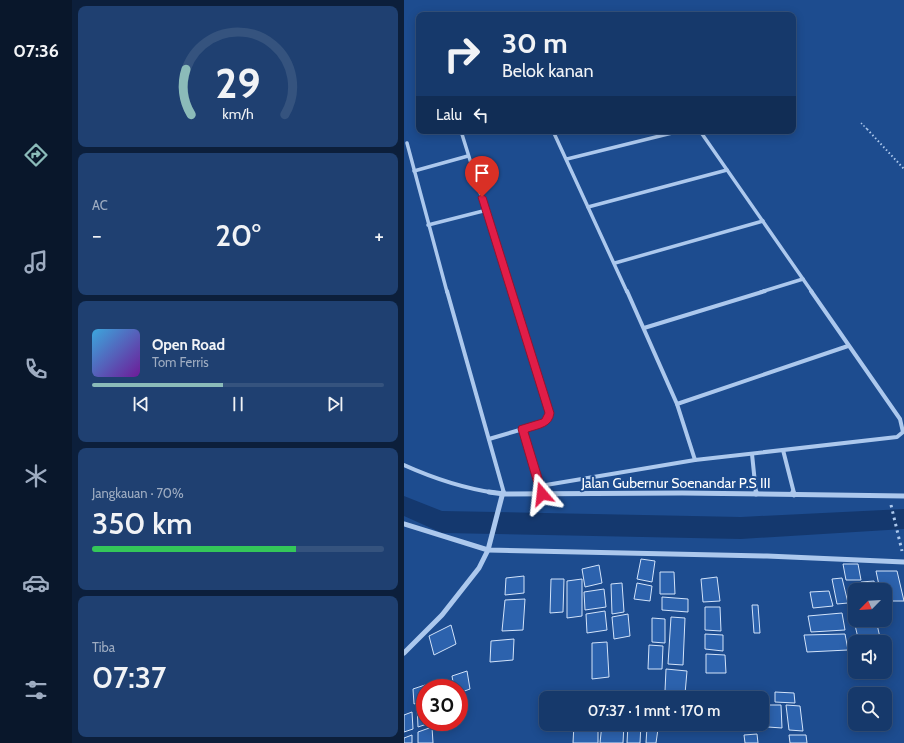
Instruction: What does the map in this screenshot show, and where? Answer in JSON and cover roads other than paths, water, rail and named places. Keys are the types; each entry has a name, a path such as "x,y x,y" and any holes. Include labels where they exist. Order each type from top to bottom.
{"street":[{"path":"462,134 550,413 549,418 545,422 489,439"},
{"path":"554,134 615,263 677,404 695,460"},
{"path":"567,160 668,134"},
{"path":"540,486 695,460 897,437 903,432 900,420 702,134"},
{"path":"404,653 442,615 479,568 488,550 504,494 428,225 407,143"},
{"path":"414,171 468,156"},
{"path":"588,207 727,170"},
{"path":"428,225 487,210"},
{"path":"615,263 763,221"},
{"path":"644,328 802,279"},
{"path":"677,404 848,346"},
{"path":"522,429 542,494"},
{"path":"783,450 794,495"},
{"path":"752,454 756,494"},
{"name":"Jalan Gubernur Soenandar P.S III","path":"404,465 438,480 474,490 504,494 682,493 904,496"},
{"path":"404,524 488,550 767,556 904,562"}],"waterway":[{"path":"404,506 442,522 741,528 904,519"}]}
